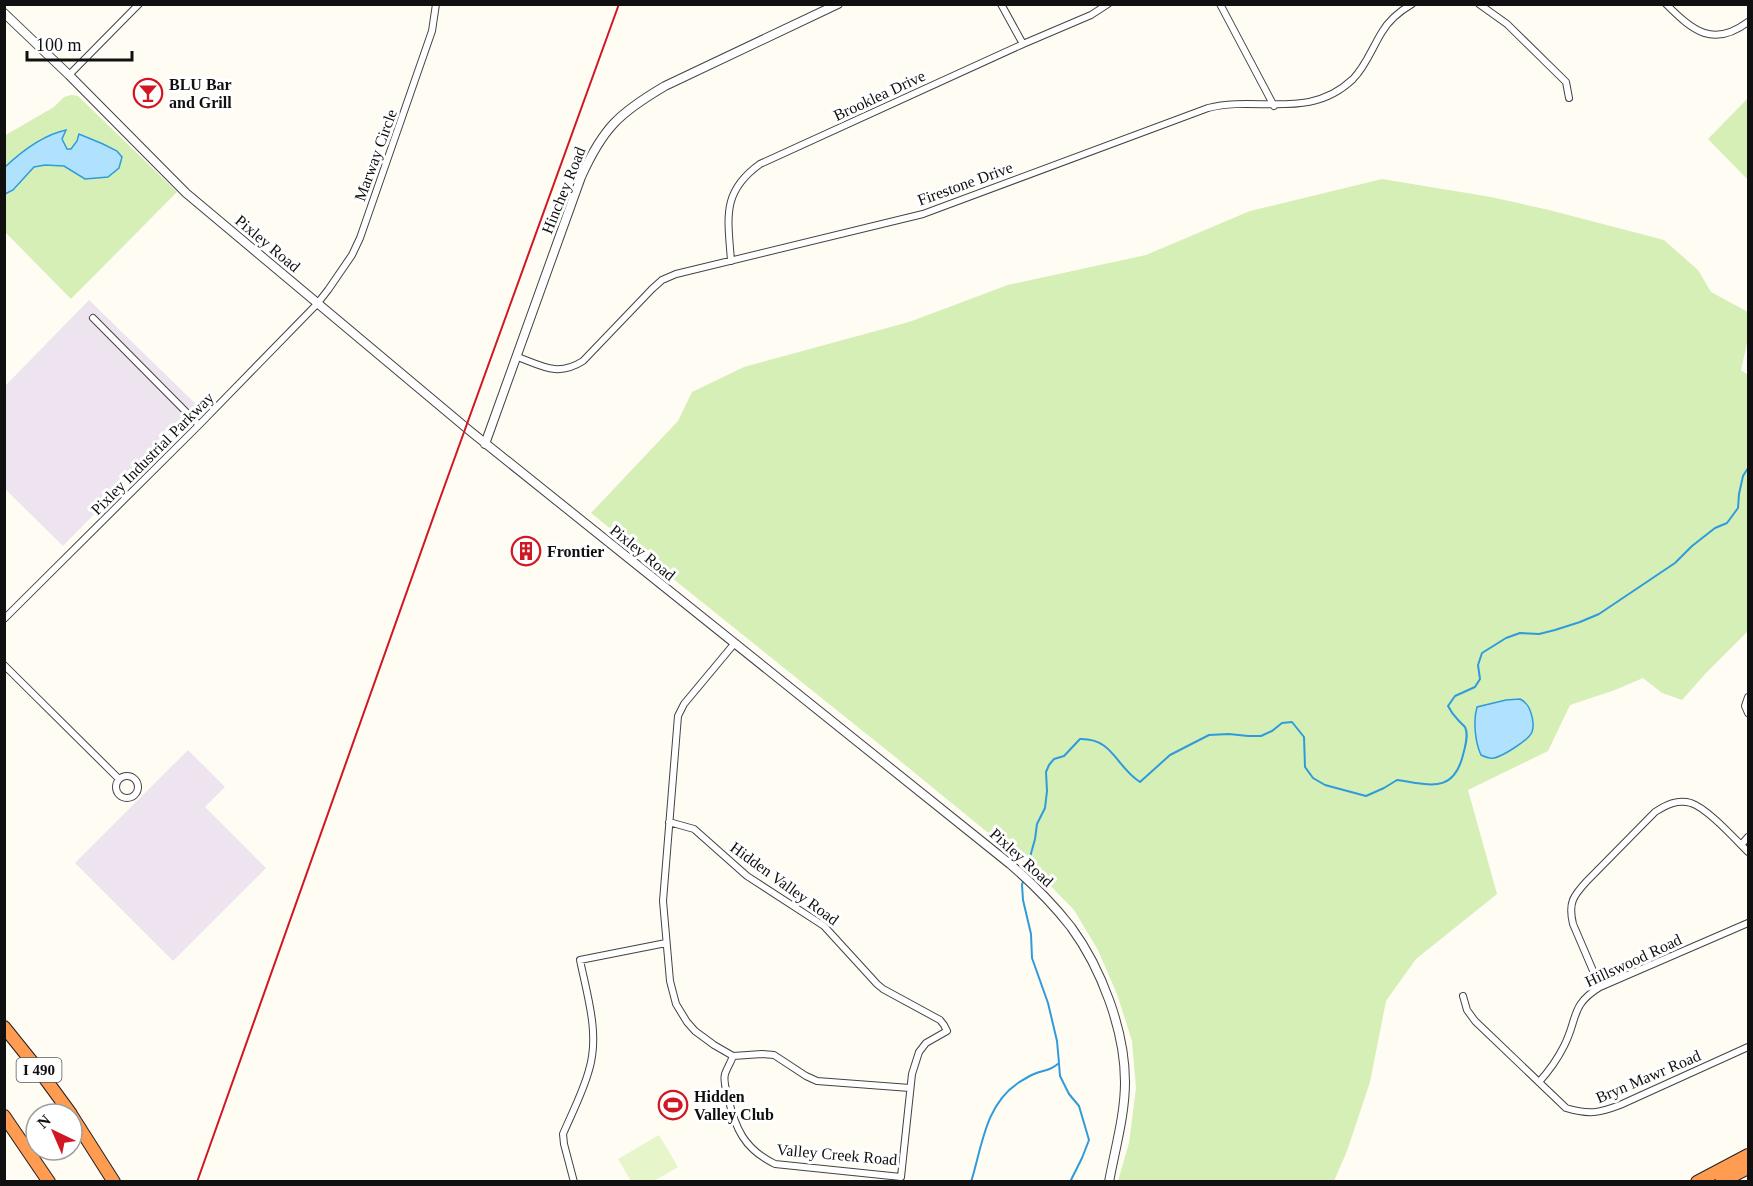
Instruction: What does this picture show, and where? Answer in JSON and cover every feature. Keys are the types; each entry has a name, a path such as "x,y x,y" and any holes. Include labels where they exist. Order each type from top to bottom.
{"highway":[{"name":"I 490","path":"4,1027 62,1102"},
{"path":"4,1116 49,1182"},
{"name":"I 490","path":"84,1135 114,1182"},
{"path":"1697,1182 1749,1155"},
{"path":"1721,1182 1749,1168"}],"street":[{"path":"69,75 140,4"},
{"name":"Marway Circle","path":"317,304 340,274 360,238 432,31 436,4"},
{"path":"1001,4 1023,44"},
{"name":"Brooklea Drive","path":"731,261 728,215 731,199 747,173 760,164 1091,15 1108,4"},
{"path":"1220,4 1274,106"},
{"name":"Firestone Drive","path":"518,357 551,369 561,370 573,367 583,361 652,289 662,280 676,274 922,214 1208,108 1238,103 1289,105 1319,99 1344,86 1360,71 1388,24 1412,4"},
{"path":"1479,4 1507,24 1566,82 1569,98"},
{"path":"1666,4 1686,24 1699,32 1711,35 1724,34 1749,22"},
{"name":"Hinchey Road","path":"486,444 581,177 593,151 606,132 620,116 665,86 834,5"},
{"name":"Pixley Road","path":"4,13 186,193 486,444 1018,870 1052,904 1072,928 1088,954 1111,1005 1119,1031 1125,1082 1124,1104 1108,1182"},
{"name":"Pixley Industrial Parkway","path":"4,619 200,425 317,304"},
{"path":"93,318 200,425"},
{"path":"734,644 684,704 678,716 663,901 672,993 681,1013 695,1031 734,1056 774,1055 817,1081 910,1088"},
{"path":"4,665 119,779"},
{"path":"1749,697 1745,706 1749,713"},
{"path":"1600,987 1573,924 1571,902 1587,881 1655,812 1678,802 1691,803 1710,816 1749,852"},
{"name":"Hidden Valley Road","path":"669,822 694,829 747,876 824,926 883,990 940,1020 947,1031 926,1043 919,1052 910,1088"},
{"path":"1741,845 1749,837"},
{"name":"Hillswood Road","path":"1539,1082 1565,1045 1579,1005 1587,995 1600,987 1749,922"},
{"path":"574,1182 563,1134 590,1069 593,1048 591,1016 580,960 666,943"},
{"name":"Bryn Mawr Road","path":"1463,996 1467,1010 1475,1021 1566,1108 1584,1114 1601,1112 1749,1047"},
{"name":"Valley Creek Road","path":"734,1056 725,1074 724,1083 734,1120 742,1136 756,1153 775,1164 901,1178 910,1088"}],"shaded area":[{"path":"89,300 199,407 63,546 5,489 4,387"},
{"path":"188,750 225,787 205,807 266,868 173,961 75,863"}],"green space":[{"path":"78,96 177,192 71,299 5,232 5,194 13,190 34,167 64,166 85,179 117,151 79,134 71,150 67,149 62,139 66,131 41,140 5,167 4,136 54,107 64,97"},
{"path":"1748,98 1748,180 1708,139"},
{"path":"1382,179 1491,197 1664,240 1698,270 1711,292 1748,312 1748,339 1741,370 1748,375 1748,631 1682,700 1662,693 1643,678 1570,705 1548,751 1468,790 1497,894 1416,959 1386,1001 1370,1082 1347,1151 1334,1181 1118,1181 1129,1143 1136,1088 1132,1041 1117,994 1098,950 1074,910 1041,876 591,513 678,421 692,392 744,367 909,322 1008,285 1146,255 1250,211"},
{"path":"659,1135 678,1167 654,1181 631,1181 618,1159"}],"water":[{"path":"66,130 62,139 67,149 71,149 79,134 117,151 122,157 119,168 108,177 85,179 64,166 34,167 13,190 5,194 5,167 33,144"},
{"path":"1520,699 1527,704 1532,715 1533,727 1530,735 1498,757 1490,758 1481,755 1475,731 1477,707"}],"waterway":[{"path":"1025,875 1037,824 1045,808 1046,772 1054,759 1064,756 1080,739 1091,740 1107,748 1140,782 1170,755 1209,735 1261,736 1282,723 1292,722 1304,737 1305,767 1313,778 1325,785 1366,796 1397,780 1429,784 1446,782 1459,768 1467,737 1465,727 1448,706 1455,696 1475,687 1480,679 1478,665 1482,653 1506,638 1520,633 1539,634 1599,614 1675,563 1715,528 1727,523 1738,508 1743,476 1748,468"},
{"path":"971,1182 986,1128 998,1103 1018,1083 1059,1063 1057,1041 1048,1003 1032,958 1031,934 1023,900 1023,881"},
{"path":"1059,1064 1060,1076 1069,1094 1079,1106 1089,1140 1070,1182"}],"railway":[{"path":"197,1182 619,4"}],"place":[{"name":"BLU Bar and Grill","path":"148,93"},
{"name":"Frontier","path":"526,551"},
{"name":"Hidden Valley Club","path":"673,1105"}]}
